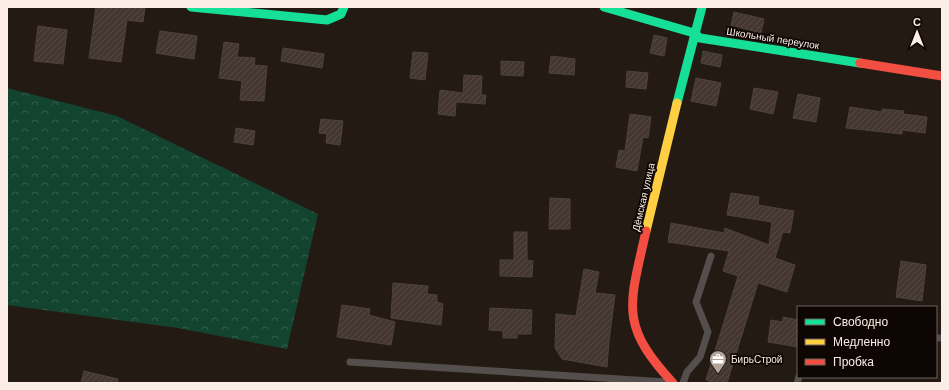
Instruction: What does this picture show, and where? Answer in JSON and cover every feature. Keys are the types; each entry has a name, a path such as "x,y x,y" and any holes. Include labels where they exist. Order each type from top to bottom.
{"street":[{"path":"191,7 327,20 341,14 344,7"},
{"name":"Школьный переулок","path":"604,7 694,33 700,38 942,76"},
{"name":"Дёмская улица","path":"673,383 657,365 634,330 631,313 632,294 694,33 702,7"}],"lane":[{"path":"683,383 687,372 700,357 708,332 696,302 711,256"},
{"name":"Дёмская улица","path":"350,362 673,383"}],"green space":[{"path":"7,88 117,116 318,214 287,349 178,328 7,305"}],"building":[{"path":"96,7 145,8 143,22 127,20 121,62 89,58"},
{"path":"734,12 764,19 761,33 731,25"},
{"path":"38,26 67,30 63,64 34,61"},
{"path":"160,31 197,36 194,59 156,53"},
{"path":"654,35 667,38 664,56 650,53"},
{"path":"224,42 239,44 237,57 255,58 254,65 267,66 264,101 240,100 242,81 219,78"},
{"path":"283,48 324,54 322,68 281,61"},
{"path":"703,51 722,55 720,67 701,63"},
{"path":"413,52 428,53 425,80 410,78"},
{"path":"551,56 575,59 574,75 549,73"},
{"path":"501,61 524,62 523,76 501,75"},
{"path":"627,71 648,73 646,89 626,87"},
{"path":"464,75 482,76 481,95 486,95 485,104 456,102 455,116 438,114 440,90 463,93"},
{"path":"696,78 721,83 716,106 691,101"},
{"path":"754,88 778,92 773,114 750,109"},
{"path":"798,94 820,98 816,122 793,118"},
{"path":"850,107 882,112 882,109 904,111 903,114 927,117 925,133 902,130 902,134 846,128"},
{"path":"630,114 651,117 648,138 643,137 637,171 616,167 619,150 625,151"},
{"path":"321,119 343,121 340,145 326,143 327,134 319,133"},
{"path":"236,128 255,131 253,145 234,142"},
{"path":"731,193 759,197 758,205 794,211 790,233 783,232 775,258 795,265 787,292 758,283 727,383 714,383 706,380 738,276 723,271 729,251 668,242 671,223 724,233 725,228 769,245 772,222 727,215"},
{"path":"550,198 570,199 570,229 549,229"},
{"path":"514,232 527,232 527,260 533,261 532,277 500,276 500,260 514,260"},
{"path":"901,261 926,265 922,301 896,297"},
{"path":"584,269 599,272 595,293 615,295 607,367 562,359 555,348 556,314 576,316"},
{"path":"393,283 428,286 427,294 437,295 437,302 443,304 441,325 391,318"},
{"path":"342,305 370,309 369,315 395,322 391,345 337,337"},
{"path":"490,308 532,310 531,334 517,334 517,338 503,338 503,331 489,330"},
{"path":"783,317 797,320 797,347 768,342 771,320 783,322"},
{"path":"84,371 118,379 117,383 81,383"}],"traffic: fast":[{"path":"191,7 327,20 341,14 344,7"},
{"path":"604,7 694,33 700,38 860,63"},
{"path":"677,103 702,7"}],"traffic: slow":[{"path":"646,231 677,103"}],"traffic: jam":[{"path":"860,63 942,76"},
{"path":"646,231 636,277 633,296 633,312 636,328 643,345 655,363 673,383"}],"place":[{"name":"БирьСтрой","path":"718,374"}]}
